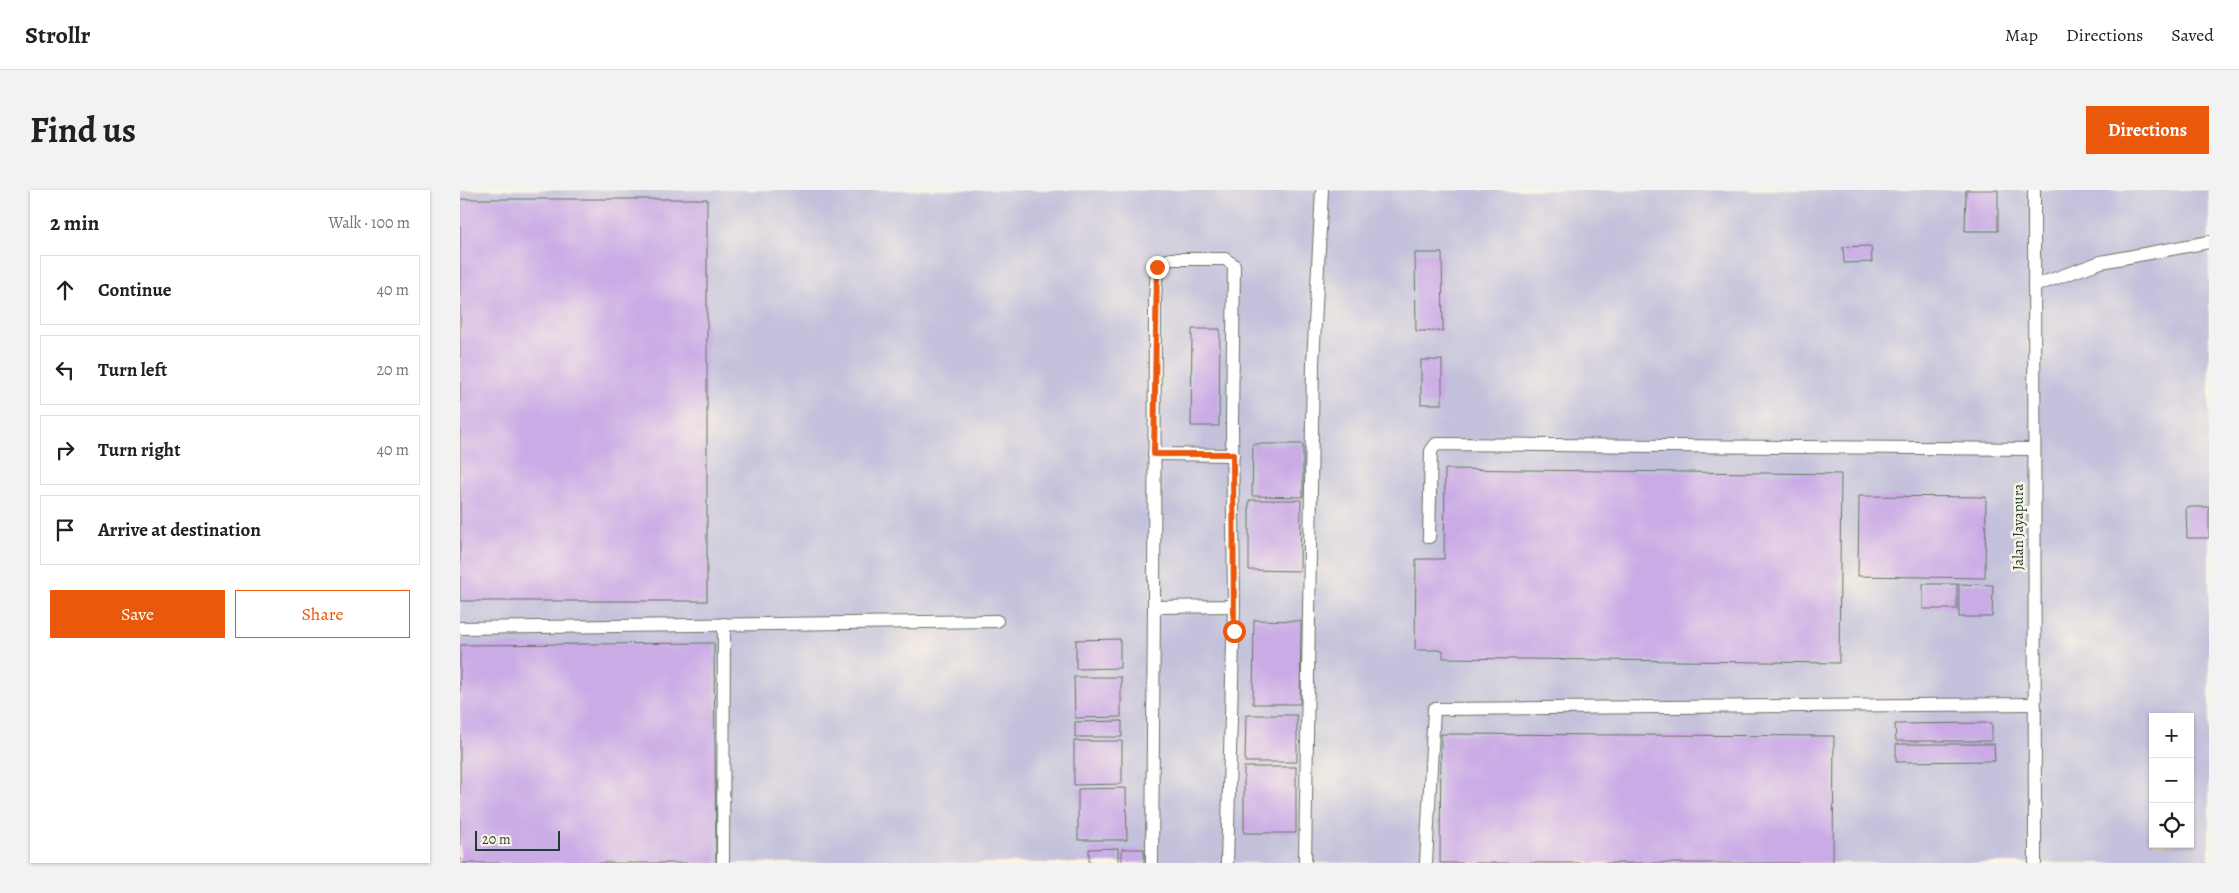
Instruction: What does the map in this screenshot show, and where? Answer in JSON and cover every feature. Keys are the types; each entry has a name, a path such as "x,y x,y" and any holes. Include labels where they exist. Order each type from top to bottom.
{"lane":[{"path":"1305,863 1313,363 1322,190"},
{"name":"Jalan Jayapura","path":"2034,190 2035,863"},
{"path":"2034,286 2101,262 2209,242"},
{"path":"1152,863 1157,267 1164,260 1171,258 1226,259 1234,265 1234,606 1227,863"},
{"path":"1429,537 1432,451 1436,444 2034,449"},
{"path":"1154,454 1233,454"},
{"path":"1154,607 1234,606"},
{"path":"460,628 997,621"},
{"path":"723,863 724,624"},
{"path":"1426,863 1434,709 2034,704"}],"shaded area":[{"path":"460,190 2209,190 2209,863 460,863"}],"building":[{"path":"1966,190 1998,190 1998,231 1965,231"},
{"path":"460,199 707,199 707,601 460,601"},
{"path":"1871,246 1872,262 1844,263 1843,247"},
{"path":"1415,253 1442,253 1443,331 1416,331"},
{"path":"1192,329 1220,329 1219,426 1191,426"},
{"path":"1421,360 1442,360 1442,404 1421,404"},
{"path":"1253,444 1303,444 1303,497 1252,496"},
{"path":"1445,469 1841,474 1839,663 1443,658 1443,650 1415,650 1416,559 1444,559"},
{"path":"1859,496 1986,497 1985,578 1858,576"},
{"path":"1249,500 1301,500 1300,571 1249,570"},
{"path":"2186,507 2209,507 2209,538 2187,538"},
{"path":"1923,584 1957,584 1957,609 1923,609"},
{"path":"1959,584 1993,585 1992,617 1959,617"},
{"path":"1254,620 1301,621 1300,704 1253,704"},
{"path":"1120,639 1120,668 1076,669 1076,640"},
{"path":"714,643 716,863 460,863 460,645"},
{"path":"1074,677 1121,677 1121,717 1075,718"},
{"path":"1246,715 1297,715 1297,762 1245,762"},
{"path":"1122,721 1122,737 1075,737 1075,722"},
{"path":"1992,723 1992,741 1896,741 1895,724"},
{"path":"1441,734 1834,736 1833,863 1440,863"},
{"path":"1074,741 1122,741 1122,784 1074,785"},
{"path":"1896,744 1994,744 1995,761 1896,762"},
{"path":"1244,767 1296,767 1296,833 1244,833"},
{"path":"1126,788 1127,840 1078,840 1078,789"},
{"path":"1118,848 1118,863 1089,863 1089,849"},
{"path":"1122,849 1144,849 1144,863 1122,863"}],"route":[{"path":"1157,267 1154,454 1233,454 1234,631"}]}
